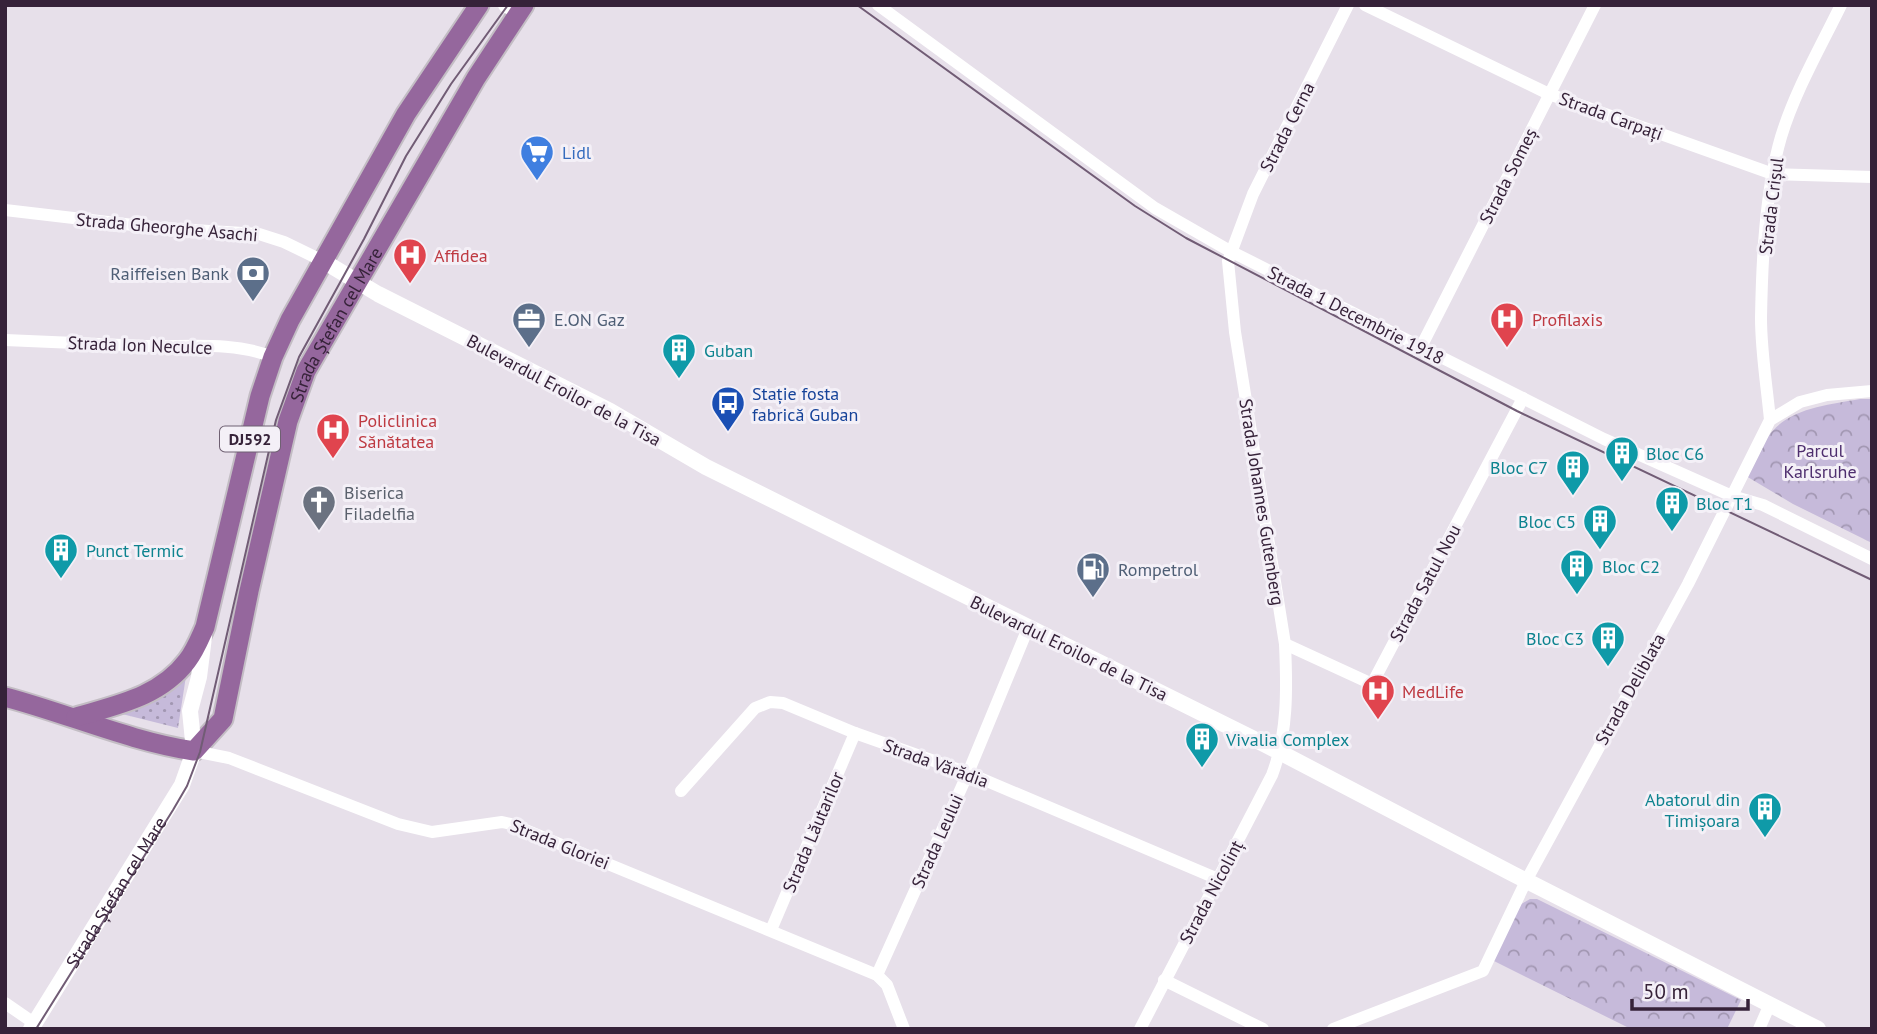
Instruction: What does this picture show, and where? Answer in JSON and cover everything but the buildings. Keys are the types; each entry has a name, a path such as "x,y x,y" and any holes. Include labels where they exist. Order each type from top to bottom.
{"main road":[{"name":"Strada Ștefan cel Mare","path":"205,627 260,396 273,357 290,320 406,114 479,5"},
{"name":"Strada Ștefan cel Mare","path":"194,751 223,719 251,579 288,421 315,352 517,7"},
{"name":"DJ592","path":"76,718 133,701 170,679 188,661 205,627"},
{"path":"5,697 123,735 194,751"}],"street":[{"name":"Strada 1 Decembrie 1918","path":"878,5 1155,208 1230,251 1604,439 1732,496 1763,505 1872,559"},
{"name":"Strada Cerna","path":"1230,251 1253,194 1348,5"},
{"name":"Strada Carpați","path":"1365,5 1549,94 1773,174 1872,177"},
{"name":"Strada Someș","path":"1421,347 1595,5"},
{"name":"Strada Crișul","path":"1770,420 1761,320 1773,174 1781,138 1795,98 1841,5"},
{"name":"Strada Gheorghe Asachi","path":"5,210 159,228 260,234 284,242 323,261"},
{"name":"Strada Johannes Gutenberg","path":"1230,251 1228,261 1235,332 1285,644 1286,694 1280,754"},
{"name":"Bulevardul Eroilor de la Tisa","path":"323,261 610,411 706,467 1280,754 1818,1029"},
{"name":"Strada Ion Neculce","path":"5,340 212,346 254,349 273,357"},
{"path":"1770,420 1800,402 1827,395 1872,391"},
{"name":"Strada Satul Nou","path":"1285,644 1372,684 1523,398"},
{"name":"Strada Deliblata","path":"1333,1029 1483,971 1526,881 1681,596 1770,420"},
{"name":"Strada Ștefan cel Mare","path":"32,1026 183,785 194,751 190,711 199,677 205,627"},
{"name":"Strada Leului","path":"877,975 968,773 1028,628"},
{"name":"Strada Vărădia","path":"681,790 744,718 762,704 783,703 855,733 968,773 1218,879"},
{"name":"Strada Lăutarilor","path":"771,930 855,733"},
{"name":"Strada Gloriei","path":"194,751 229,758 398,824 440,832 502,822 511,824 877,975"},
{"name":"Strada Nicolinț","path":"1140,1029 1272,775 1280,754"},
{"path":"877,975 887,985 904,1029"},
{"path":"1164,979 1263,1029"},
{"path":"5,1003 32,1026"},
{"path":"1759,1029 1770,1004"}],"green space":[{"name":"Parcul Karlsruhe","path":"1872,399 1872,543 1793,504 1746,476 1767,438 1785,420 1834,403"},
{"path":"186,676 178,728 122,714 143,704"},
{"path":"1530,899 1537,899 1741,1000 1727,1029 1631,1029 1492,960 1518,906"}],"tram line":[{"path":"36,1029 187,786 200,752 276,420 299,357 406,156 451,84 508,5"},
{"path":"857,5 1135,206 1186,238 1517,411 1872,580"}],"place":[{"name":"Lidl","path":"537,182"},
{"name":"Affidea","path":"410,285"},
{"name":"Raiffeisen Bank","path":"253,303"},
{"name":"E.ON Gaz","path":"529,349"},
{"name":"Profilaxis","path":"1507,349"},
{"name":"Guban","path":"679,380"},
{"name":"Stație fosta fabrică Guban","path":"728,433"},
{"name":"Policlinica Sănătatea","path":"333,460"},
{"name":"Bloc C6","path":"1622,483"},
{"name":"Bloc C7","path":"1573,497"},
{"name":"Biserica Filadelfia","path":"319,532"},
{"name":"Bloc T1","path":"1672,533"},
{"name":"Bloc C5","path":"1600,551"},
{"name":"Punct Termic","path":"61,580"},
{"name":"Bloc C2","path":"1577,596"},
{"name":"Rompetrol","path":"1093,599"},
{"name":"Bloc C3","path":"1608,668"},
{"name":"MedLife","path":"1378,721"},
{"name":"Vivalia Complex","path":"1202,769"},
{"name":"Abatorul din Timișoara","path":"1765,839"}]}
